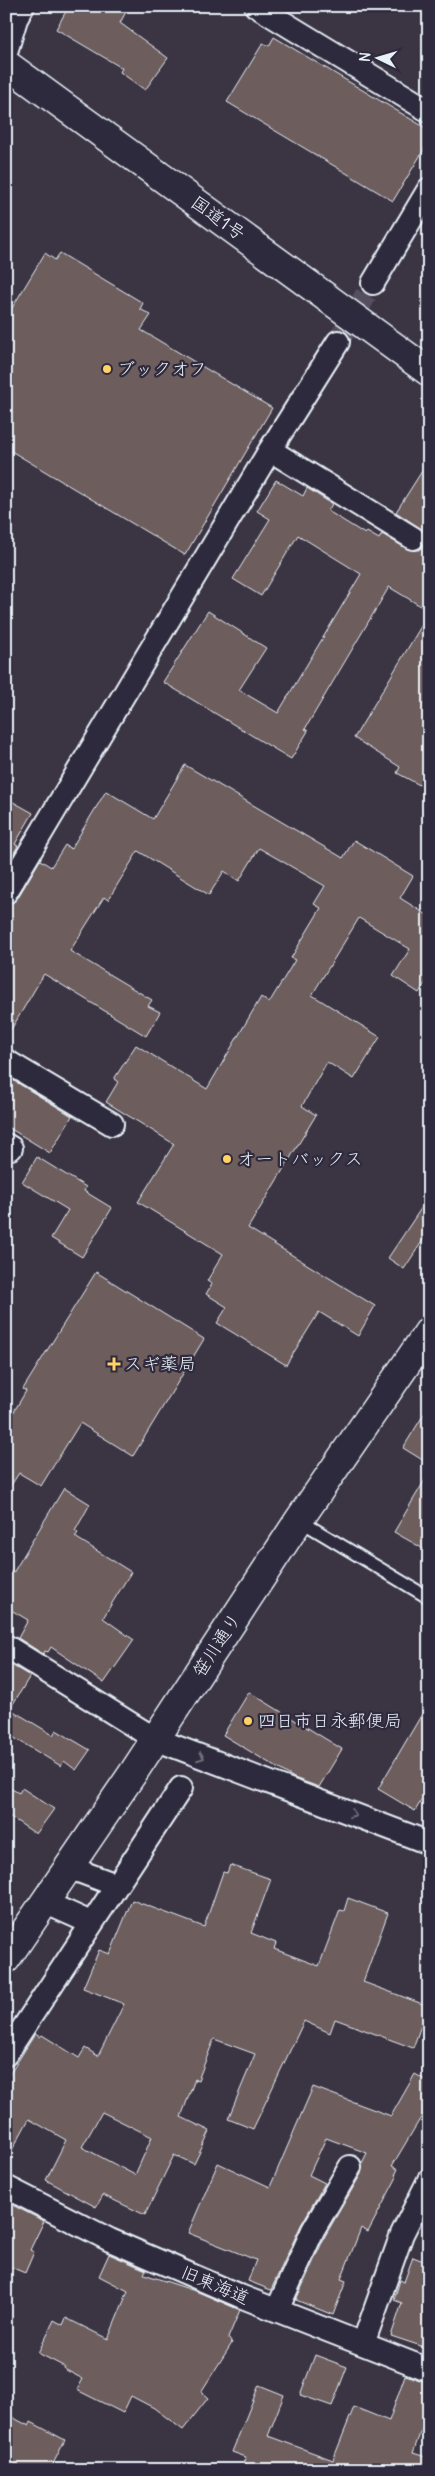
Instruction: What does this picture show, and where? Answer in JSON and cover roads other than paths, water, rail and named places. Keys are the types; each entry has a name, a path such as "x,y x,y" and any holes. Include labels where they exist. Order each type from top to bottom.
{"main road":[{"name":"国道1号","path":"6,64 429,372"},
{"name":"笹川通り","path":"6,1959 155,1739 299,1520 429,1331"}],"street":[{"path":"6,52 16,18 23,6"},
{"path":"256,6 429,111"},
{"path":"373,283 429,188"},
{"path":"6,892 270,450 338,342"},
{"path":"270,450 413,538"},
{"path":"6,1061 112,1124"},
{"path":"6,1646 155,1739 429,1843"},
{"path":"6,2054 180,1788"},
{"path":"68,1867 116,1884"},
{"path":"44,1902 91,1923"},
{"path":"277,2310 313,2230 350,2166"},
{"path":"363,2344 402,2234 429,2180"},
{"name":"旧東海道","path":"6,2188 110,2240 240,2296 429,2370"}],"lane":[{"path":"299,1520 429,1598"}],"tunnel":[{"path":"338,342 373,283"}],"place":[{"name":"ブックオフ","path":"107,369"},
{"name":"オートバックス","path":"227,1159"},
{"name":"スギ薬局","path":"114,1364"},
{"name":"四日市日永郵便局","path":"248,1721"}]}
